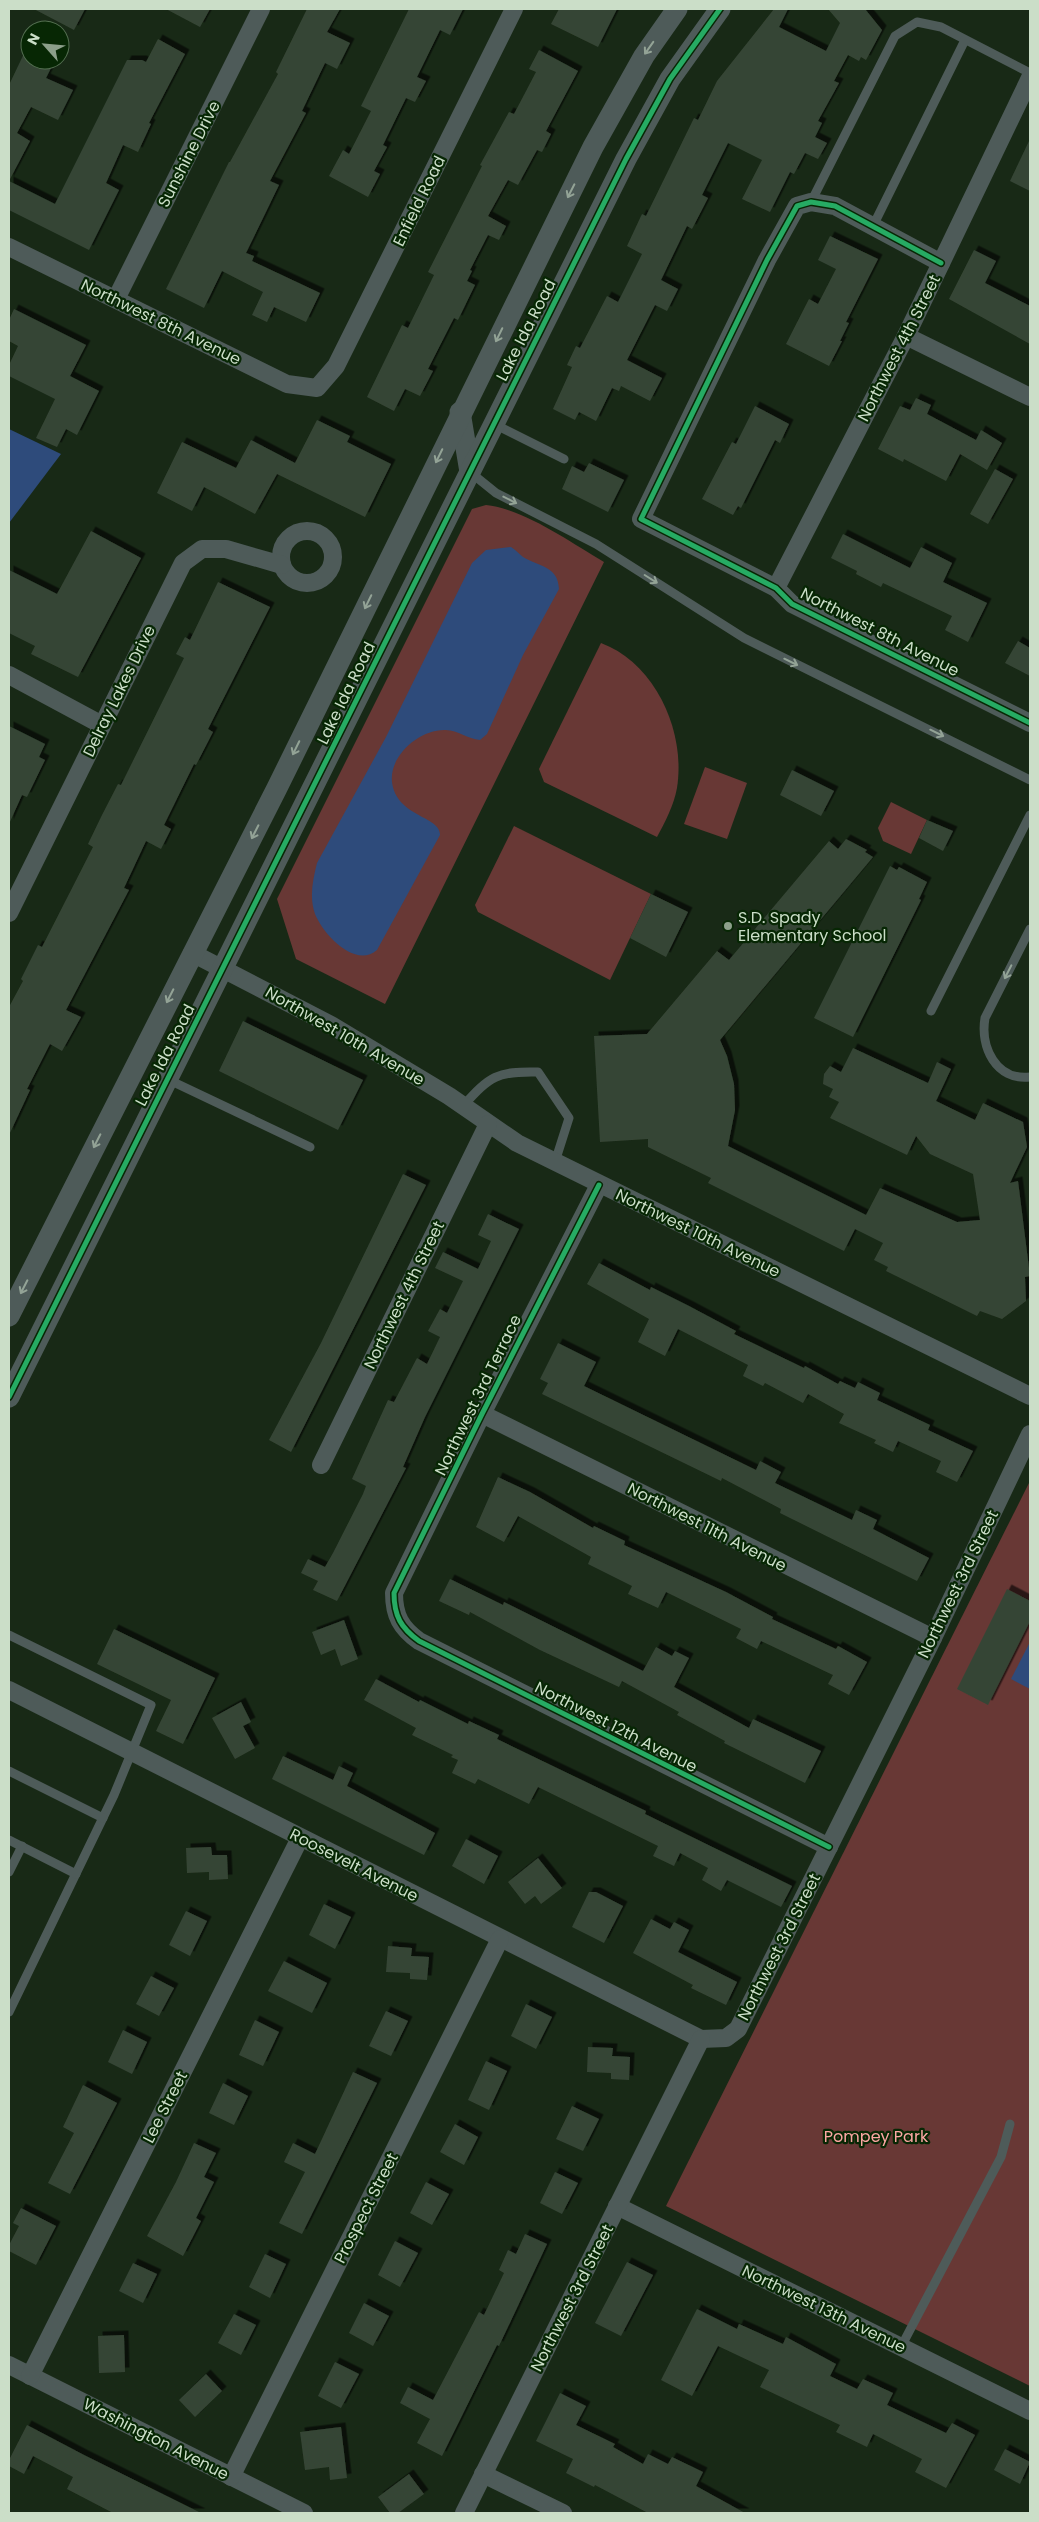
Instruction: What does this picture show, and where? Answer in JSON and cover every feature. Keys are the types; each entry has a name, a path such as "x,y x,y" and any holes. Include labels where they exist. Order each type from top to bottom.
{"street":[{"name":"Sunshine Drive","path":"116,299 261,9"},
{"name":"Enfield Road","path":"317,388 336,366 514,9"},
{"name":"Lake Ida Road","path":"9,1316 277,788 460,412 613,110 644,56 677,9"},
{"name":"Lake Ida Road","path":"9,1397 643,127 670,79 720,9"},
{"name":"Northwest 4th Street","path":"776,588 906,336 1030,78"},
{"path":"613,110 643,127"},
{"name":"Northwest 8th Avenue","path":"811,202 797,206 767,260 640,519 776,588 792,604 1030,723"},
{"path":"811,202 835,206 941,263"},
{"name":"Northwest 8th Avenue","path":"9,246 287,384 317,388"},
{"path":"906,336 1030,397"},
{"path":"460,412 470,472"},
{"name":"Delray Lakes Drive","path":"9,913 183,563 202,549 226,549 282,566"},
{"path":"9,675 102,725"},
{"name":"Northwest 10th Avenue","path":"192,953 331,1025 464,1106 517,1143 1030,1396"},
{"name":"Northwest 4th Street","path":"321,1465 488,1124"},
{"name":"Northwest 3rd Terrace","path":"398,1621 394,1608 394,1593 482,1414 599,1185"},
{"name":"Northwest 11th Avenue","path":"482,1414 933,1638"},
{"name":"Northwest 3rd Street","path":"464,2513 701,2040 726,2038 738,2029 933,1638 1030,1434"},
{"name":"Northwest 12th Avenue","path":"398,1621 407,1633 419,1641 829,1847"},
{"name":"Roosevelt Avenue","path":"9,1690 701,2040"},
{"name":"Lee Street","path":"30,2376 300,1838"},
{"name":"Prospect Street","path":"231,2477 500,1939"},
{"name":"Northwest 13th Avenue","path":"617,2206 1030,2411"},
{"name":"Washington Avenue","path":"9,2365 304,2513"},
{"path":"483,2474 563,2513"}],"lane":[{"path":"811,202 895,36 917,22 941,27 1030,73"},
{"path":"873,226 965,40"},
{"path":"494,424 564,459"},
{"path":"470,472 496,493 596,544 744,638 1030,780"},
{"path":"931,1011 1030,815"},
{"path":"1030,929 985,1018 983,1032 985,1046 991,1058 1000,1068 1013,1075 1030,1077"},
{"path":"464,1106 484,1083 508,1071 538,1072 569,1118 555,1162"},
{"path":"167,1079 310,1148"},
{"path":"9,1635 151,1705 103,1818 9,2012"},
{"path":"9,1771 103,1818"},
{"path":"9,1840 76,1874"},
{"path":"9,1872 22,1846"},
{"path":"901,2347 1001,2157 1010,2124"}],"green space":[{"path":"486,505 516,513 531,520 562,536 604,562 385,1004 296,959 277,899 472,509"},
{"path":"601,643 620,653 637,666 663,702 671,722 677,744 679,766 677,788 671,807 657,837 544,782 539,769"},
{"path":"705,767 747,783 727,839 684,824"},
{"path":"891,802 927,820 911,854 883,841 878,828"},
{"path":"514,826 651,894 610,980 478,912 475,905"},
{"name":"Pompey Park","path":"1030,1481 1030,2386 666,2206"}],"water":[{"path":"9,429 61,454 9,523"},
{"path":"511,547 523,557 552,571 558,581 559,589 523,655 487,734 480,740 449,730 434,731 425,734 407,746 395,763 392,772 392,782 395,794 409,809 433,824 438,829 440,835 377,950 368,955 350,952 332,939 315,914 312,895 317,863 386,737 472,563 486,550"},
{"path":"1030,1642 1030,1689 1011,1679"}],"building":[{"path":"34,9 85,9 74,30 70,28 70,20 55,20"},
{"path":"166,9 210,9 200,27"},
{"path":"307,9 340,9 327,32 350,43 337,69 325,63 302,111 306,113 270,181 279,185 246,253 254,256 252,261 320,293 306,322 274,307 267,322 252,315 263,292 222,271 204,308 166,289 229,162 278,74 276,72"},
{"path":"409,9 463,9 450,35 440,30 417,77 426,81 415,102 406,98 383,145 387,147 374,171 380,174 368,197 329,176 343,150 349,154 371,111 361,106"},
{"path":"559,9 617,9 598,47 551,24"},
{"path":"774,9 788,9 779,27 826,51 840,23 828,9 865,9 882,30 866,60 861,57 859,61 848,55 834,81 839,83 818,121 822,123 815,137 827,143 818,159 805,153 794,174 790,172 770,212 742,199 762,160 728,143 702,195 708,198 692,229 687,226 661,280 678,289 667,311 655,305 627,360 662,378 650,401 621,386 619,391 612,388 596,421 579,412 575,420 553,409 572,367 567,365 576,346 580,348 607,296 618,302 642,254 627,246 642,214 646,216 694,118 698,120 717,81"},
{"path":"158,39 185,54 149,123 151,124 138,152 123,145 106,183 119,190 89,250 9,210 9,181 55,204 127,60 142,60 146,62"},
{"path":"539,50 578,71 546,131 551,134 542,152 537,150 518,185 508,180 488,216 506,226 499,240 488,235 470,270 472,271 467,281 475,285 458,320 454,318 428,369 433,371 420,396 405,389 394,411 367,397 402,325 408,328 434,275 428,272 482,166 480,165 509,112 514,114 536,72 529,69"},
{"path":"20,62 20,70 50,70 46,78 73,90 58,120 31,107 17,133 30,141 9,181 9,85"},
{"path":"1030,139 1030,191 1010,181"},
{"path":"830,236 878,259 846,322 849,323 829,366 786,344 809,299 818,304 836,269 818,260"},
{"path":"974,250 996,261 985,283 1030,306 1030,344 949,299"},
{"path":"14,309 86,345 70,376 99,391 77,435 66,429 57,447 36,438 55,399 9,376 9,365 18,346 9,341 9,320"},
{"path":"916,398 931,405 927,414 976,440 981,430 1002,443 987,470 960,454 946,481 904,459 903,462 878,449 900,406 910,410"},
{"path":"755,406 789,424 780,443 775,440 741,508 738,506 733,515 702,499 732,442 736,444"},
{"path":"317,420 350,436 347,442 391,464 365,517 277,474 255,514 204,487 192,511 157,493 182,442 236,468 251,440 295,463"},
{"path":"589,463 624,480 608,512 562,489 572,466 584,472"},
{"path":"995,469 1013,479 988,524 970,514"},
{"path":"91,531 141,558 78,677 31,654 35,646 9,633 9,570 57,594"},
{"path":"843,534 910,568 921,547 952,563 943,582 987,603 968,642 945,630 952,616 883,583 881,587 856,574 857,571 831,558"},
{"path":"218,582 270,607 208,729 213,732 196,765 194,764 164,825 171,829 161,849 146,841 124,888 129,890 66,1010 81,1017 62,1051 50,1044 27,1089 30,1090 9,1135 9,1007 23,981 21,979 38,945 42,947 93,847 88,844 118,784 121,785 184,658 176,654 185,637 190,640"},
{"path":"1018,641 1030,648 1030,676 1005,663"},
{"path":"9,726 45,744 39,757 45,760 27,797 22,795 9,824"},
{"path":"792,770 834,791 821,816 780,795"},
{"path":"927,820 953,831 943,851 919,838"},
{"name":"S.D. Spady Elementary School","path":"846,839 867,850 865,852 873,857 720,1040 727,1056 734,1084 735,1110 728,1146 866,1215 880,1188 957,1222 980,1220 973,1174 930,1154 916,1136 907,1155 830,1118 839,1102 829,1097 833,1089 823,1084 824,1074 830,1066 841,1072 853,1048 928,1083 937,1062 951,1069 936,1101 975,1120 983,1103 1023,1122 1027,1147 1010,1183 1018,1181 1030,1276 1025,1277 1026,1301 1002,1319 980,1311 977,1316 886,1271 888,1267 874,1260 883,1243 855,1229 844,1251 708,1183 711,1178 648,1147 648,1139 600,1142 594,1036 647,1034 717,951 729,960 829,841 838,849"},
{"path":"890,866 897,870 899,867 927,882 919,899 921,900 853,1037 814,1018"},
{"path":"651,894 688,912 666,957 630,938"},
{"path":"243,1021 363,1080 338,1130 219,1071"},
{"path":"403,1174 426,1185 291,1452 269,1440 321,1343"},
{"path":"488,1214 519,1229 425,1417 403,1467 406,1468 337,1601 313,1590 318,1581 301,1573 308,1559 325,1567 363,1494 366,1486 352,1479 388,1400 394,1402 417,1358 427,1364 440,1337 428,1331 440,1309 447,1313 463,1281 435,1268 443,1252 478,1269 491,1241 478,1235"},
{"path":"599,1263 650,1290 651,1287 689,1306 736,1331 734,1334 804,1368 805,1366 838,1384 840,1381 855,1388 858,1382 880,1393 877,1400 930,1425 928,1430 973,1451 957,1482 936,1472 941,1461 898,1441 893,1452 874,1443 876,1440 839,1423 844,1414 808,1394 803,1403 765,1383 763,1386 743,1376 748,1365 678,1329 665,1356 638,1342 649,1319 587,1284"},
{"path":"558,1343 596,1362 584,1386 756,1470 760,1461 781,1472 775,1483 852,1520 856,1510 877,1520 873,1529 929,1558 917,1581 780,1513 781,1509 722,1478 721,1481 542,1394 548,1383 540,1379"},
{"path":"498,1477 530,1492 593,1528 594,1526 625,1541 624,1545 726,1592 773,1617 772,1619 836,1649 838,1646 867,1662 849,1695 828,1684 833,1675 761,1641 757,1649 736,1638 741,1629 666,1592 658,1608 628,1594 632,1586 588,1564 591,1557 518,1516 504,1542 476,1527"},
{"path":"450,1579 503,1605 504,1602 643,1671 656,1647 672,1656 675,1651 689,1658 674,1687 749,1728 753,1719 821,1751 805,1783 724,1743 725,1741 677,1715 679,1712 622,1681 619,1687 540,1650 470,1612 469,1615 439,1601"},
{"path":"1007,1589 1030,1601 1030,1621 988,1705 957,1689"},
{"path":"344,1620 358,1659 341,1666 335,1649 321,1655 312,1632"},
{"path":"114,1629 215,1678 183,1744 156,1731 171,1700 97,1664"},
{"path":"376,1679 419,1702 420,1700 468,1724 469,1721 499,1735 497,1739 646,1811 645,1814 792,1886 781,1907 727,1880 721,1891 702,1880 708,1868 680,1853 674,1866 653,1856 658,1846 538,1787 529,1804 478,1779 475,1784 452,1773 458,1760 451,1757 453,1755 412,1735 416,1728 364,1700"},
{"path":"241,1702 251,1722 243,1726 255,1748 235,1759 212,1718"},
{"path":"283,1756 333,1780 339,1766 353,1773 347,1786 435,1833 424,1855 272,1779"},
{"path":"466,1839 498,1856 484,1884 452,1866"},
{"path":"211,1847 212,1855 227,1855 228,1879 209,1880 209,1872 187,1873 186,1848"},
{"path":"538,1858 562,1888 541,1904 535,1896 525,1904 508,1882"},
{"path":"589,1892 596,1892 623,1906 604,1943 572,1927"},
{"path":"324,1904 351,1917 335,1949 309,1935"},
{"path":"186,1911 207,1921 190,1956 169,1945"},
{"path":"651,1919 670,1929 674,1922 689,1930 678,1952 737,1982 726,2005 691,1988 693,1985 633,1953"},
{"path":"388,1946 412,1948 411,1956 429,1957 427,1980 410,1979 410,1973 386,1972"},
{"path":"284,1961 327,1983 312,2013 268,1991"},
{"path":"151,1976 174,1988 159,2016 136,2004"},
{"path":"526,2004 552,2017 536,2049 511,2036"},
{"path":"386,2011 408,2021 391,2056 369,2046"},
{"path":"255,2020 279,2032 263,2066 239,2055"},
{"path":"123,2030 147,2042 132,2074 108,2062"},
{"path":"588,2047 613,2048 612,2056 630,2057 629,2080 611,2079 611,2073 587,2072"},
{"path":"486,2061 507,2071 489,2110 468,2100"},
{"path":"353,2072 377,2083 302,2234 279,2223 305,2172 284,2162 293,2143 315,2154"},
{"path":"223,2083 248,2096 234,2125 209,2113"},
{"path":"83,2085 117,2103 70,2194 48,2183 74,2133 63,2127"},
{"path":"572,2106 599,2119 583,2151 556,2139"},
{"path":"455,2124 478,2137 464,2165 440,2152"},
{"path":"194,2143 216,2153 204,2177 214,2182 196,2218 201,2221 183,2256 147,2236 176,2182"},
{"path":"555,2172 578,2183 562,2214 540,2203"},
{"path":"426,2182 449,2194 432,2225 410,2213"},
{"path":"21,2208 56,2226 36,2265 9,2251 9,2245 19,2226 13,2223"},
{"path":"525,2234 547,2244 499,2346 497,2345 442,2456 417,2443 430,2419 400,2403 408,2387 433,2400 479,2312 484,2315 504,2273 499,2270 508,2250 516,2254"},
{"path":"395,2241 418,2253 400,2287 378,2275"},
{"path":"265,2254 286,2264 270,2298 249,2287"},
{"path":"627,2262 653,2275 621,2336 595,2323"},
{"path":"133,2263 157,2274 143,2303 119,2291"},
{"path":"364,2303 389,2316 373,2346 349,2333"},
{"path":"697,2309 737,2329 739,2324 783,2344 786,2337 836,2364 830,2376 857,2389 863,2379 893,2393 887,2405 946,2433 952,2423 975,2435 946,2488 915,2472 922,2459 873,2434 867,2447 836,2432 840,2425 760,2387 769,2370 718,2346 692,2396 661,2380"},
{"path":"234,2314 256,2325 241,2355 218,2343"},
{"path":"124,2335 125,2372 99,2373 98,2336"},
{"path":"335,2362 359,2374 341,2408 318,2396"},
{"path":"206,2374 222,2391 195,2417 179,2400"},
{"path":"560,2393 586,2406 576,2425 615,2444 613,2447 643,2464 648,2454 668,2464 672,2457 703,2472 696,2486 745,2513 648,2513 595,2485 594,2487 566,2473 573,2459 536,2441"},
{"path":"27,2425 201,2513 113,2513 67,2489 73,2477 33,2456 24,2474 9,2466 9,2460"},
{"path":"341,2427 347,2478 330,2480 329,2467 305,2470 300,2432"},
{"path":"1005,2449 1030,2462 1020,2484 994,2470"},
{"path":"409,2474 424,2494 398,2513 390,2513 378,2497"}],"cycle path":[{"path":"9,1397 626,159 670,79 720,9"},
{"path":"941,263 835,206 811,202 797,206 767,260 641,519 776,588 792,604 1030,723"},
{"path":"599,1185 482,1414 394,1593 397,1615 403,1626 419,1641 829,1847"}],"place":[{"name":"S.D. Spady Elementary School","path":"728,926"}]}
